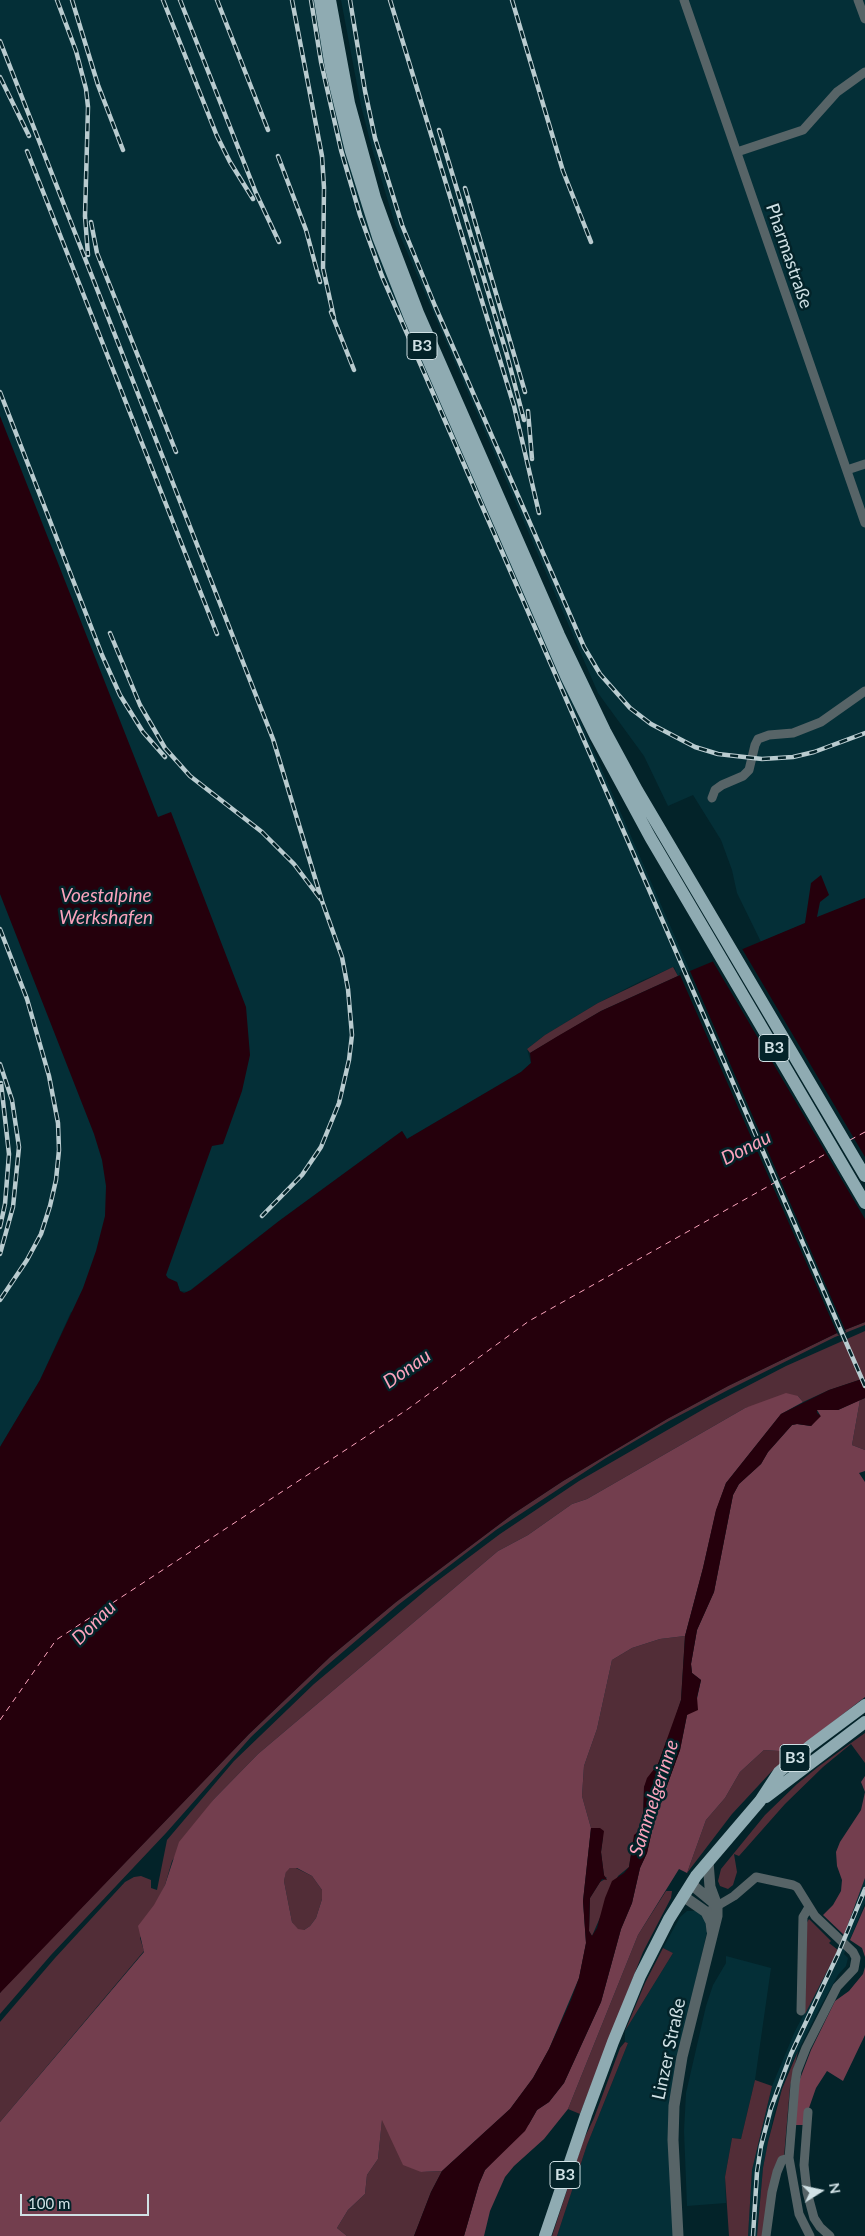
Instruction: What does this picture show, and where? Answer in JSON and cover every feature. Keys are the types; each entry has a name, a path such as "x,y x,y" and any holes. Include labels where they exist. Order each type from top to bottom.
{"main road":[{"name":"B3","path":"320,0 331,68 351,151 378,237 398,288 567,678 596,737 865,1176"},
{"name":"B3","path":"330,0 341,66 361,149 375,198 407,286 580,681 688,890 865,1203"},
{"name":"B3","path":"545,2236 586,2114 626,2009 654,1948 683,1896 708,1862 760,1801 779,1772 865,1705"},
{"name":"B3","path":"760,1801 865,1722"}],"street":[{"name":"Pharmastraße","path":"684,0 865,523"},
{"path":"858,0 865,19"},
{"path":"736,152 803,130 837,92 865,72"},
{"path":"847,470 865,464"},
{"path":"712,798 715,790 743,776 749,770 758,739 768,735 793,733 821,722 865,691"},
{"path":"708,1862 710,1887 717,1906"},
{"path":"706,1912 730,1898 752,1878 759,1876 797,1887 809,1907 833,1935 853,1952 856,1964 831,1997 799,2066 794,2093 789,2158 799,2214 810,2236"},
{"path":"691,1884 717,1906"},
{"path":"683,1896 706,1912 711,1922 712,1938"},
{"name":"Linzer Straße","path":"678,2236 673,2141 674,2094 712,1938 717,1906"},
{"path":"801,2011 804,1917 809,1907"},
{"path":"808,2112 804,2164 807,2192 814,2218 830,2236"},
{"path":"766,2236 769,2209 777,2172 782,2160 789,2158"}],"shaded area":[{"path":"0,0 315,0 406,322 690,971 678,976 674,967 641,981 598,1003 545,1035 527,1049 531,1063 521,1072 407,1139 402,1131 279,1221 188,1292 180,1291 177,1282 71,1312 40,1380 0,1447"},
{"path":"341,0 865,0 865,898 761,942 737,893 732,870 721,840 693,795 668,806 644,756 598,693 395,224 361,106"},
{"path":"673,967 678,976 601,1011 530,1053 527,1049 545,1035 598,1003"},
{"path":"865,1322 865,1325 835,1337 728,1390 669,1421 606,1458 496,1530 398,1605 324,1668 251,1737 166,1833 51,1955 0,2014 0,1993 2,1990 249,1734 331,1656 396,1602 513,1514 563,1481 667,1419 728,1386 837,1333"},
{"path":"865,1331 865,1378 829,1390 803,1402 798,1396 745,1408 587,1499 572,1504 528,1535 498,1551 258,1754 214,1799 172,1861 165,1885 140,1938 144,1951 0,2122 0,2022 55,1958 125,1882 134,1877 141,1876 151,1880 151,1888 157,1890 167,1840 234,1761 314,1684 432,1585 500,1534 579,1481 709,1406 786,1366"},
{"path":"786,1393 798,1396 803,1402 781,1414 726,1483 716,1511 685,1636 660,1639 632,1648 612,1660 597,1729 584,1766 582,1796 591,1828 583,1901 586,1943 579,1978 549,2049 533,2078 510,2109 442,2171 421,2172 403,2165 382,2120 378,2159 367,2175 365,2194 348,2210 337,2228 347,2236 0,2236 0,2122 144,1952 138,1926 154,1905 165,1885 179,1842 214,1799 258,1754 498,1551 528,1535 572,1504 587,1499 745,1408","holes":["290,1868 297,1868 312,1876 322,1890 322,1899 316,1918 304,1930 298,1929 292,1922 284,1881 286,1872"]},
{"path":"865,1398 865,1450 852,1445 860,1400"},
{"path":"860,1400 852,1445 865,1450 865,1471 859,1473 865,1482 865,1697 794,1752 764,1750 740,1772 725,1798 706,1820 687,1873 679,1869 638,1935 568,2109 544,2139 514,2166 505,2177 490,2211 484,2236 464,2236 485,2170 529,2124 537,2110 549,2102 564,2083 601,2002 621,1929 632,1903 640,1868 647,1853 654,1821 680,1750 687,1715 696,1703 701,1680 692,1673 691,1664 697,1630 714,1592 733,1495 739,1484 761,1464 768,1452 792,1425 811,1426 820,1415 817,1410 838,1410"},
{"path":"685,1636 681,1700 658,1764 644,1787 643,1822 633,1841 629,1867 618,1876 592,1936 589,1931 590,1898 600,1882 607,1878 604,1876 601,1852 603,1837 597,1828 591,1828 582,1796 584,1766 597,1729 612,1660 632,1648 660,1639"},
{"path":"865,1733 865,1763 851,1744 823,1767 785,1804 739,1856 734,1854 737,1872 733,1885 728,1889 720,1886 718,1881 721,1869 765,1815 797,1784"},
{"path":"764,1750 794,1752 771,1772 732,1814 687,1873 706,1820 725,1798 740,1772"},
{"path":"865,1776 865,1792 861,1782"},
{"path":"865,1792 865,1878 844,1935 823,1915 833,1905 841,1891 842,1880 837,1866 836,1852 840,1842 861,1810"},
{"path":"290,1868 296,1868 312,1876 322,1890 322,1899 316,1918 304,1930 298,1930 292,1922 284,1881 286,1871"},
{"path":"865,1878 865,1903 844,1954 848,1958 846,1966 838,1975 819,2009 787,2073 774,2114 763,2168 757,2236 748,2236 752,2170 772,2086 795,2031 838,1950"},
{"path":"666,1891 672,1891 671,1898 643,1952 580,2114 568,2109 638,1935"},
{"path":"865,1906 865,1957 862,1948 850,1940"},
{"path":"687,1911 698,1911 705,1918 707,1932 678,2058 673,2236 557,2236 587,2145 628,2043 625,2042 625,2031 673,1953 663,1948 680,1917"},
{"path":"809,1919 831,1941 829,1943 838,1950 805,2014 806,1924"},
{"path":"663,1948 673,1953 625,2031 645,1983"},
{"path":"726,1956 771,1968 755,2080 741,2139 732,2138 725,2177 726,2203 687,2206 684,2131 686,2093 706,2006 713,1985 726,1963"},
{"path":"865,1967 865,2035 843,2081 827,2071 816,2088 803,2125 795,2125 798,2084 811,2050 835,2001 849,1991 863,1974"},
{"path":"625,2042 628,2043 587,2145 557,2236 552,2236 583,2141 594,2118 620,2048"},
{"path":"798,2051 790,2087 784,2157 764,2236 757,2236 763,2168 768,2142 782,2089"},
{"path":"755,2080 772,2086 752,2170 748,2236 729,2236 725,2177 732,2138 741,2139"},
{"path":"382,2119 421,2172 442,2171 431,2192 414,2236 347,2236 337,2228 348,2210 365,2194 367,2175 378,2159"}],"water":[{"path":"0,416 158,817 171,812 246,1007 250,1055 242,1091 223,1144 212,1146 166,1275 177,1282 180,1291 184,1293 191,1290 279,1221 402,1131 407,1139 521,1072 531,1063 530,1053 558,1036 601,1011 678,976 805,923 811,883 821,875 829,895 820,902 817,917 865,898 865,1322 837,1333 728,1386 667,1419 563,1481 513,1514 396,1602 331,1656 249,1734 0,1993 0,1447 40,1380 83,1288 96,1251 105,1216 106,1186 102,1160 94,1134 0,894"},
{"name":"Sammelgerinne","path":"865,1378 865,1398 838,1410 817,1410 817,1413 821,1416 811,1426 792,1425 768,1452 761,1464 739,1484 733,1495 714,1592 697,1630 691,1664 692,1673 701,1680 697,1697 698,1710 687,1715 680,1750 654,1821 647,1853 640,1868 632,1903 621,1929 601,2002 564,2083 549,2102 537,2110 525,2131 485,2170 464,2236 414,2236 431,2192 442,2171 510,2109 533,2078 549,2049 571,2000 579,1978 586,1943 583,1901 591,1828 600,1828 604,1831 601,1852 604,1875 607,1880 602,1879 590,1898 589,1931 592,1936 597,1928 612,1881 629,1867 634,1835 641,1829 643,1822 644,1787 647,1778 658,1764 681,1700 685,1636 716,1510 726,1483 781,1414 829,1390"}],"pier":[{"path":"741,947 865,1157 865,1219 712,960"},
{"path":"687,970 690,971 846,1332 838,1335 679,973"}],"ferry route":[{"path":"850,1140 865,1132"},
{"path":"0,1720 56,1640 408,1409 529,1321 829,1152"}],"railway":[{"path":"57,0 76,51 86,89 88,107 85,216 88,255"},
{"path":"72,0 98,85 123,150"},
{"path":"163,0 217,136 230,162 253,199"},
{"path":"180,0 256,193 279,242"},
{"path":"217,0 268,130"},
{"path":"292,0 322,156 324,188 323,268 334,318"},
{"path":"311,0 321,62 341,150 360,215 382,276 865,1386"},
{"path":"350,0 375,138 402,225 435,306 584,647 600,674 630,708 651,724 695,747 718,754 762,759 793,757 814,752 865,733"},
{"path":"390,0 514,406 539,513"},
{"path":"512,0 563,171 591,242"},
{"path":"0,41 273,739 322,901"},
{"path":"0,77 29,136"},
{"path":"439,130 507,355 524,420"},
{"path":"27,151 217,634"},
{"path":"278,156 306,230 320,282"},
{"path":"465,188 525,392"},
{"path":"91,222 97,253 176,452"},
{"path":"331,312 354,370"},
{"path":"0,392 102,655 120,695 143,732 165,757"},
{"path":"528,411 532,459"},
{"path":"110,633 140,705 165,748 190,776 262,832 294,864 322,901 342,957 348,989 352,1035 349,1060 339,1103 321,1147 302,1175 262,1216"},
{"path":"0,929 27,999 49,1076 58,1123 59,1150 56,1180 41,1234 27,1260 0,1300"},
{"path":"0,1064 12,1100 19,1147 13,1207 0,1254"},
{"path":"0,1227 5,1204 9,1154 1,1083"},
{"path":"753,2236 757,2172 761,2146 771,2108 791,2054 838,1954 865,1889"}],"water label":[{"name":"Voestalpine Werkshafen","path":"106,907"},
{"name":"Donau","path":"746,1148"},
{"name":"Donau","path":"407,1369"},
{"name":"Donau","path":"94,1623"}]}
